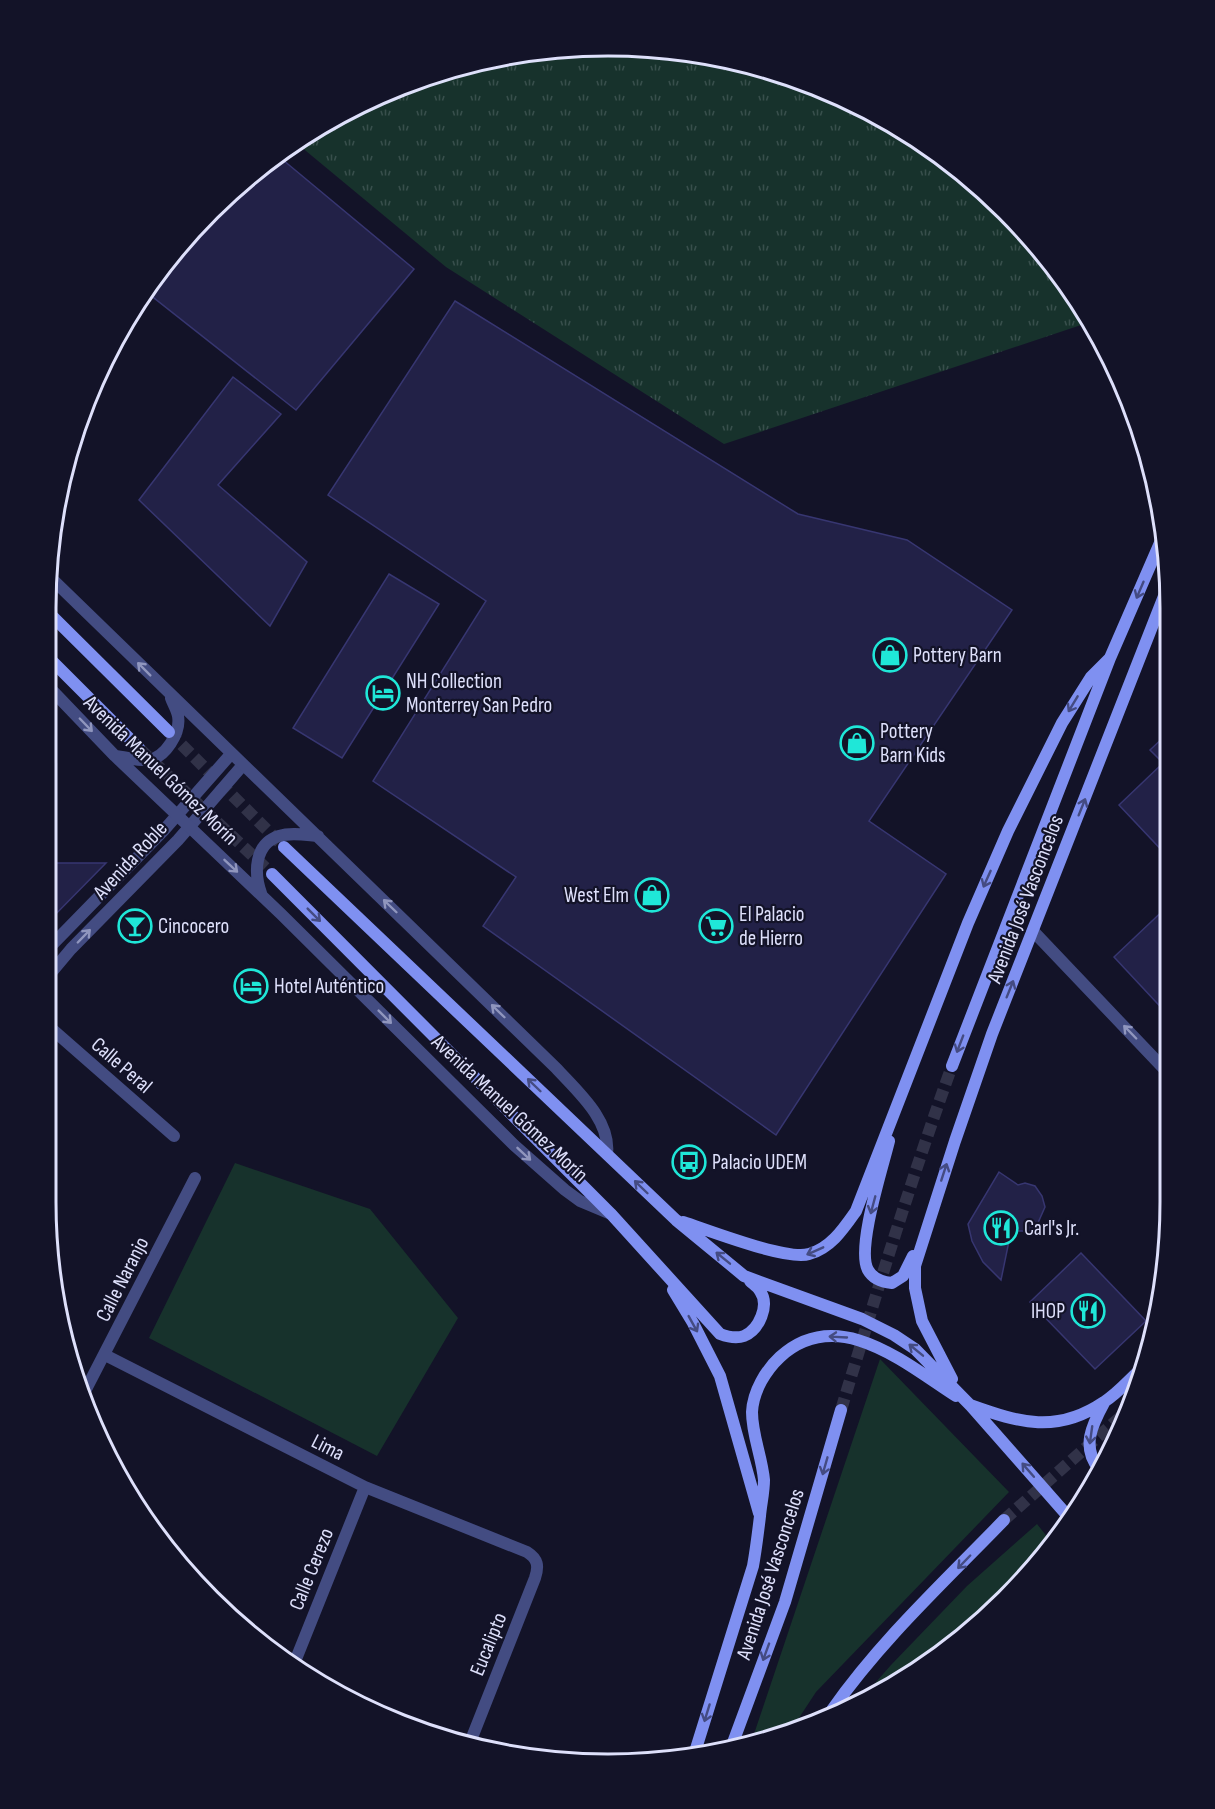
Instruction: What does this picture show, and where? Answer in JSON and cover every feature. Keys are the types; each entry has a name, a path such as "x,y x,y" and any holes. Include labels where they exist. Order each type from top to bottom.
{"main road":[{"name":"Avenida José Vasconcelos","path":"952,1066 1110,658 1156,551"},
{"name":"Avenida José Vasconcelos","path":"926,1228 988,1044 1160,607"},
{"name":"Avenida Manuel Gómez Morín","path":"56,620 169,732"},
{"path":"676,1220 788,1254 808,1255 828,1245 844,1230 856,1211 968,923 1008,831 1062,723 1081,692 1110,658"},
{"name":"Avenida Manuel Gómez Morín","path":"56,665 139,748"},
{"name":"Avenida Manuel Gómez Morín","path":"284,847 676,1220 744,1276 862,1319 894,1335 915,1349 971,1406 1063,1512"},
{"name":"Avenida Manuel Gómez Morín","path":"272,874 612,1215"},
{"path":"897,1108 868,1226 865,1254 868,1270 883,1282 897,1281 906,1270 926,1228"},
{"path":"612,1215 720,1334 736,1338 746,1336 754,1328 765,1306 760,1291 744,1276"},
{"path":"926,1228 915,1266 916,1302 922,1321 957,1391"},
{"path":"663,1273 693,1323 720,1376 760,1516"},
{"path":"697,1746 748,1584 759,1538 764,1480 753,1429 752,1410 756,1392 763,1377 774,1363 796,1345 819,1337 836,1336 869,1342 971,1406 1030,1422 1050,1423 1068,1420 1105,1402 1130,1379"},
{"path":"1095,1461 1089,1451 1091,1427 1105,1402"},
{"name":"Avenida José Vasconcelos","path":"734,1739 785,1602 841,1410"},
{"path":"836,1704 876,1654 1004,1520"}],"street":[{"name":"Avenida Manuel Gómez Morín","path":"57,584 556,1068 578,1092 604,1130 607,1138 607,1154"},
{"name":"Avenida Manuel Gómez Morín","path":"56,694 115,756 262,895 514,1145 580,1201 612,1215"},
{"path":"115,756 146,760 156,758 163,753 178,723 178,716 170,695"},
{"name":"Avenida Roble","path":"56,941 178,815 231,754"},
{"name":"Avenida Roble","path":"56,967 177,840 242,765"},
{"path":"262,895 256,867 262,851 269,842 278,836 287,834 318,836"},
{"path":"1033,931 1160,1064"},
{"name":"Calle Peral","path":"56,1033 174,1136"},
{"name":"Calle Naranjo","path":"88,1386 195,1178"},
{"name":"Lima","path":"105,1355 365,1487 527,1552 538,1563"},
{"name":"Calle Cerezo","path":"297,1657 365,1487"},
{"name":"Eucalipto","path":"472,1737 536,1578 538,1563"}],"green space":[{"path":"608,56 680,60 750,74 785,85 852,112 884,129 944,170 998,217 1045,271 1081,325 724,444 446,267 302,148 363,112 430,85 465,74 535,60 571,57"},
{"path":"235,1163 370,1209 458,1318 377,1456 149,1338"},
{"path":"880,1359 1009,1492 816,1692 798,1719 754,1734"},
{"path":"1037,1524 1046,1536 998,1592 971,1617 944,1639 872,1686 891,1665 967,1586"}],"building":[{"path":"284,161 414,269 296,410 152,296 192,244 217,217 244,192"},
{"path":"455,301 798,514 907,540 1012,610 869,821 946,874 776,1135 483,926 516,877 373,781 486,601 328,495"},
{"path":"233,377 281,414 218,485 307,562 270,626 139,500"},
{"path":"389,574 439,604 342,758 293,728"},
{"path":"1160,741 1160,760 1150,750"},
{"path":"1160,766 1160,848 1119,805"},
{"path":"56,863 106,863 56,914"},
{"path":"1160,913 1160,1006 1114,957"},
{"name":"Carl's Jr.","path":"999,1172 1018,1185 1025,1183 1035,1186 1042,1196 1045,1207 1037,1225 1029,1231 1016,1231 1009,1241 1001,1280 983,1262 972,1241 968,1224"},
{"name":"IHOP","path":"1081,1253 1146,1321 1095,1369 1030,1302"}],"tunnel":[{"path":"169,732 284,847"},
{"path":"139,748 272,874"},
{"path":"841,1410 908,1194 952,1066"},
{"path":"1004,1520 1112,1424"}],"place":[{"name":"Pottery Barn","path":"890,655"},
{"name":"NH Collection Monterrey San Pedro","path":"383,693"},
{"name":"Pottery Barn Kids","path":"857,743"},
{"name":"West Elm","path":"652,895"},
{"name":"Cincocero","path":"135,926"},
{"name":"El Palacio de Hierro","path":"716,926"},
{"name":"Hotel Auténtico","path":"251,986"},
{"name":"Palacio UDEM","path":"689,1162"},
{"name":"Carl's Jr.","path":"1001,1228"},
{"name":"IHOP","path":"1088,1311"}]}
